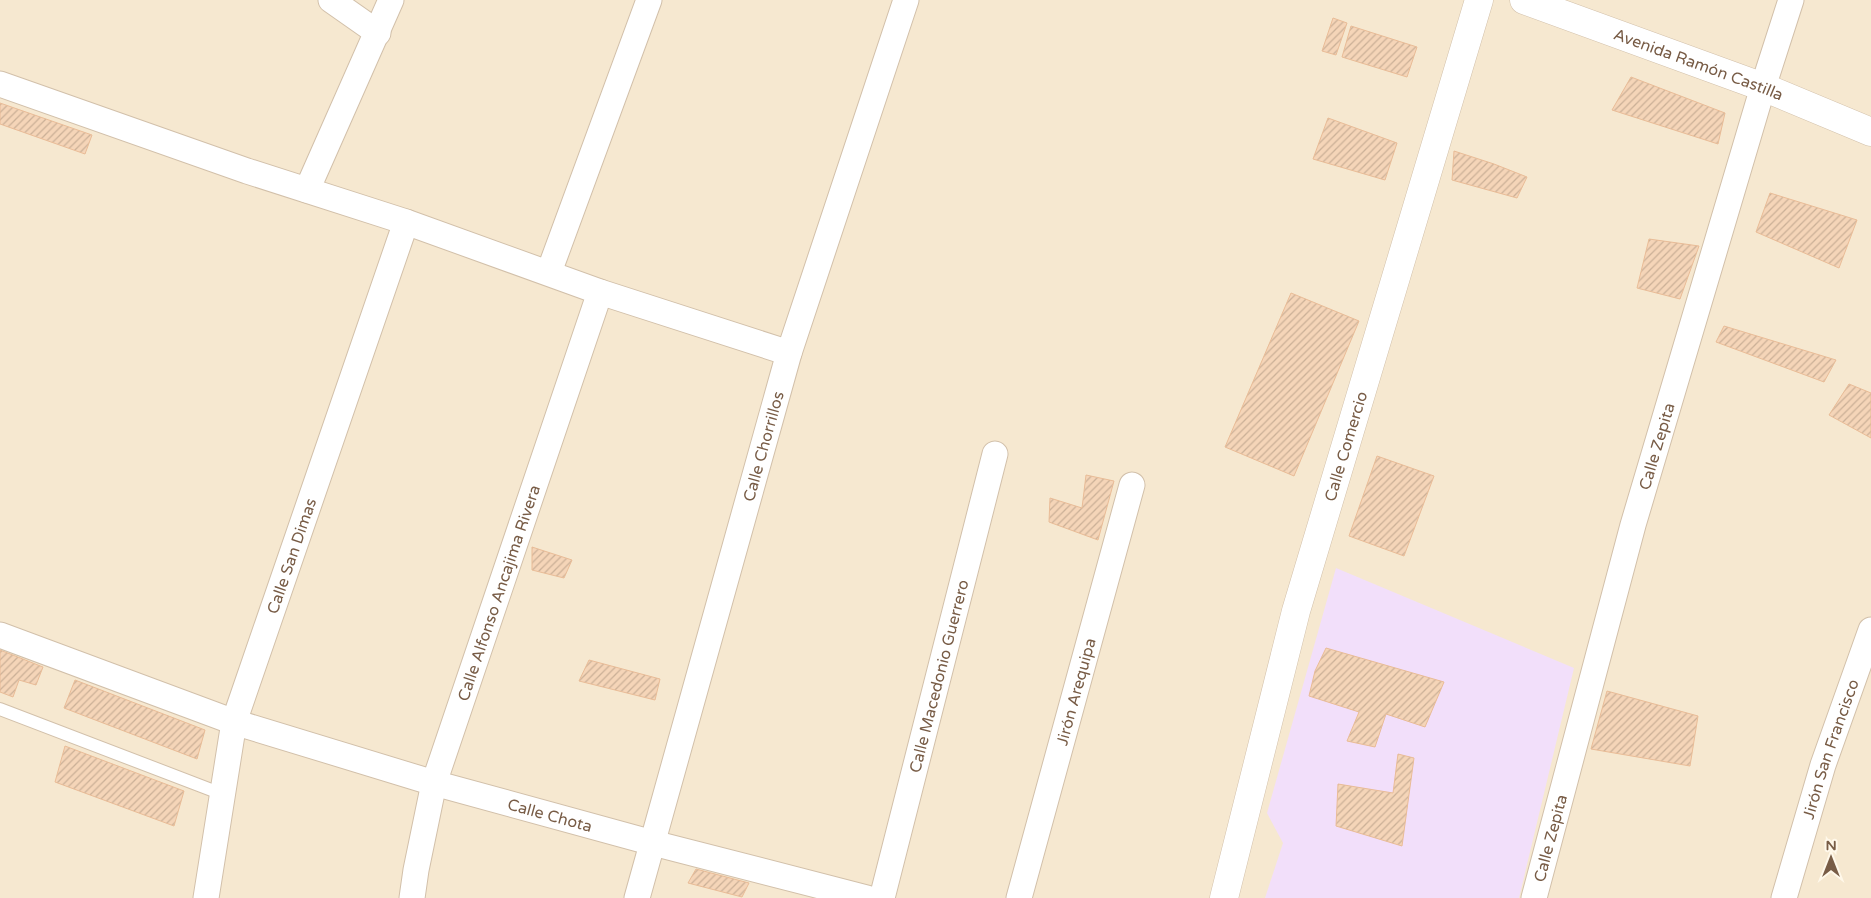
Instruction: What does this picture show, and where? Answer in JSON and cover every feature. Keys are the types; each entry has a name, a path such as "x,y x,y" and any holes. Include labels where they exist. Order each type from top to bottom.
{"street":[{"path":"331,0 378,33"},
{"path":"307,190 391,0"},
{"path":"549,272 649,0"},
{"name":"Calle Chorrillos","path":"637,898 790,353 906,0"},
{"name":"Calle Comercio","path":"1224,898 1296,611 1480,0"},
{"name":"Avenida Ramón Castilla","path":"1524,0 1763,87 1871,132"},
{"name":"Calle Zepita","path":"1534,898 1633,525 1763,87 1791,0"},
{"path":"0,84 247,171 406,222 549,272 600,292 790,353"},
{"name":"Calle San Dimas","path":"206,898 234,722 406,222"},
{"name":"Calle Alfonso Ancajima Rivera","path":"412,898 434,783 600,292"},
{"name":"Calle Macedonio Guerrero","path":"882,898 995,454"},
{"name":"Jirón Arequipa","path":"1019,898 1132,485"},
{"name":"Jirón San Francisco","path":"1784,898 1823,765 1871,630"},
{"name":"Calle Chota","path":"0,634 234,722 434,783 653,843 867,898"}],"lane":[{"path":"0,709 222,794"}],"shaded area":[{"path":"0,0 1871,0 1871,898 0,898"},
{"path":"1336,568 1574,668 1519,898 1265,898 1283,843 1267,813"}],"building":[{"path":"1333,18 1347,23 1336,55 1322,51"},
{"path":"1351,26 1417,47 1407,77 1342,57"},
{"path":"1631,77 1725,113 1718,144 1612,110"},
{"path":"0,103 92,135 85,154 0,124"},
{"path":"1328,118 1397,143 1385,180 1313,159"},
{"path":"1454,151 1527,177 1517,198 1452,180"},
{"path":"1770,193 1857,220 1839,268 1756,232"},
{"path":"1649,239 1699,246 1680,299 1637,288"},
{"path":"1291,293 1359,321 1294,476 1225,447"},
{"path":"1724,326 1836,360 1824,382 1716,342"},
{"path":"1849,384 1871,393 1871,438 1829,415"},
{"path":"1377,456 1434,476 1404,556 1349,536"},
{"path":"1086,475 1114,481 1098,540 1049,522 1050,498 1082,508"},
{"path":"532,547 572,560 564,578 532,570"},
{"path":"1326,648 1444,682 1425,727 1386,714 1375,747 1347,741 1359,712 1309,696 1315,671"},
{"path":"0,650 43,667 36,685 19,680 13,697 0,692"},
{"path":"589,660 660,679 655,700 579,681"},
{"path":"75,680 205,730 197,759 64,708"},
{"path":"1607,691 1698,716 1690,766 1591,749"},
{"path":"65,746 184,791 174,826 55,782"},
{"path":"1398,754 1414,758 1402,846 1336,826 1338,784 1393,793"},
{"path":"696,869 749,883 742,897 688,883"}]}
